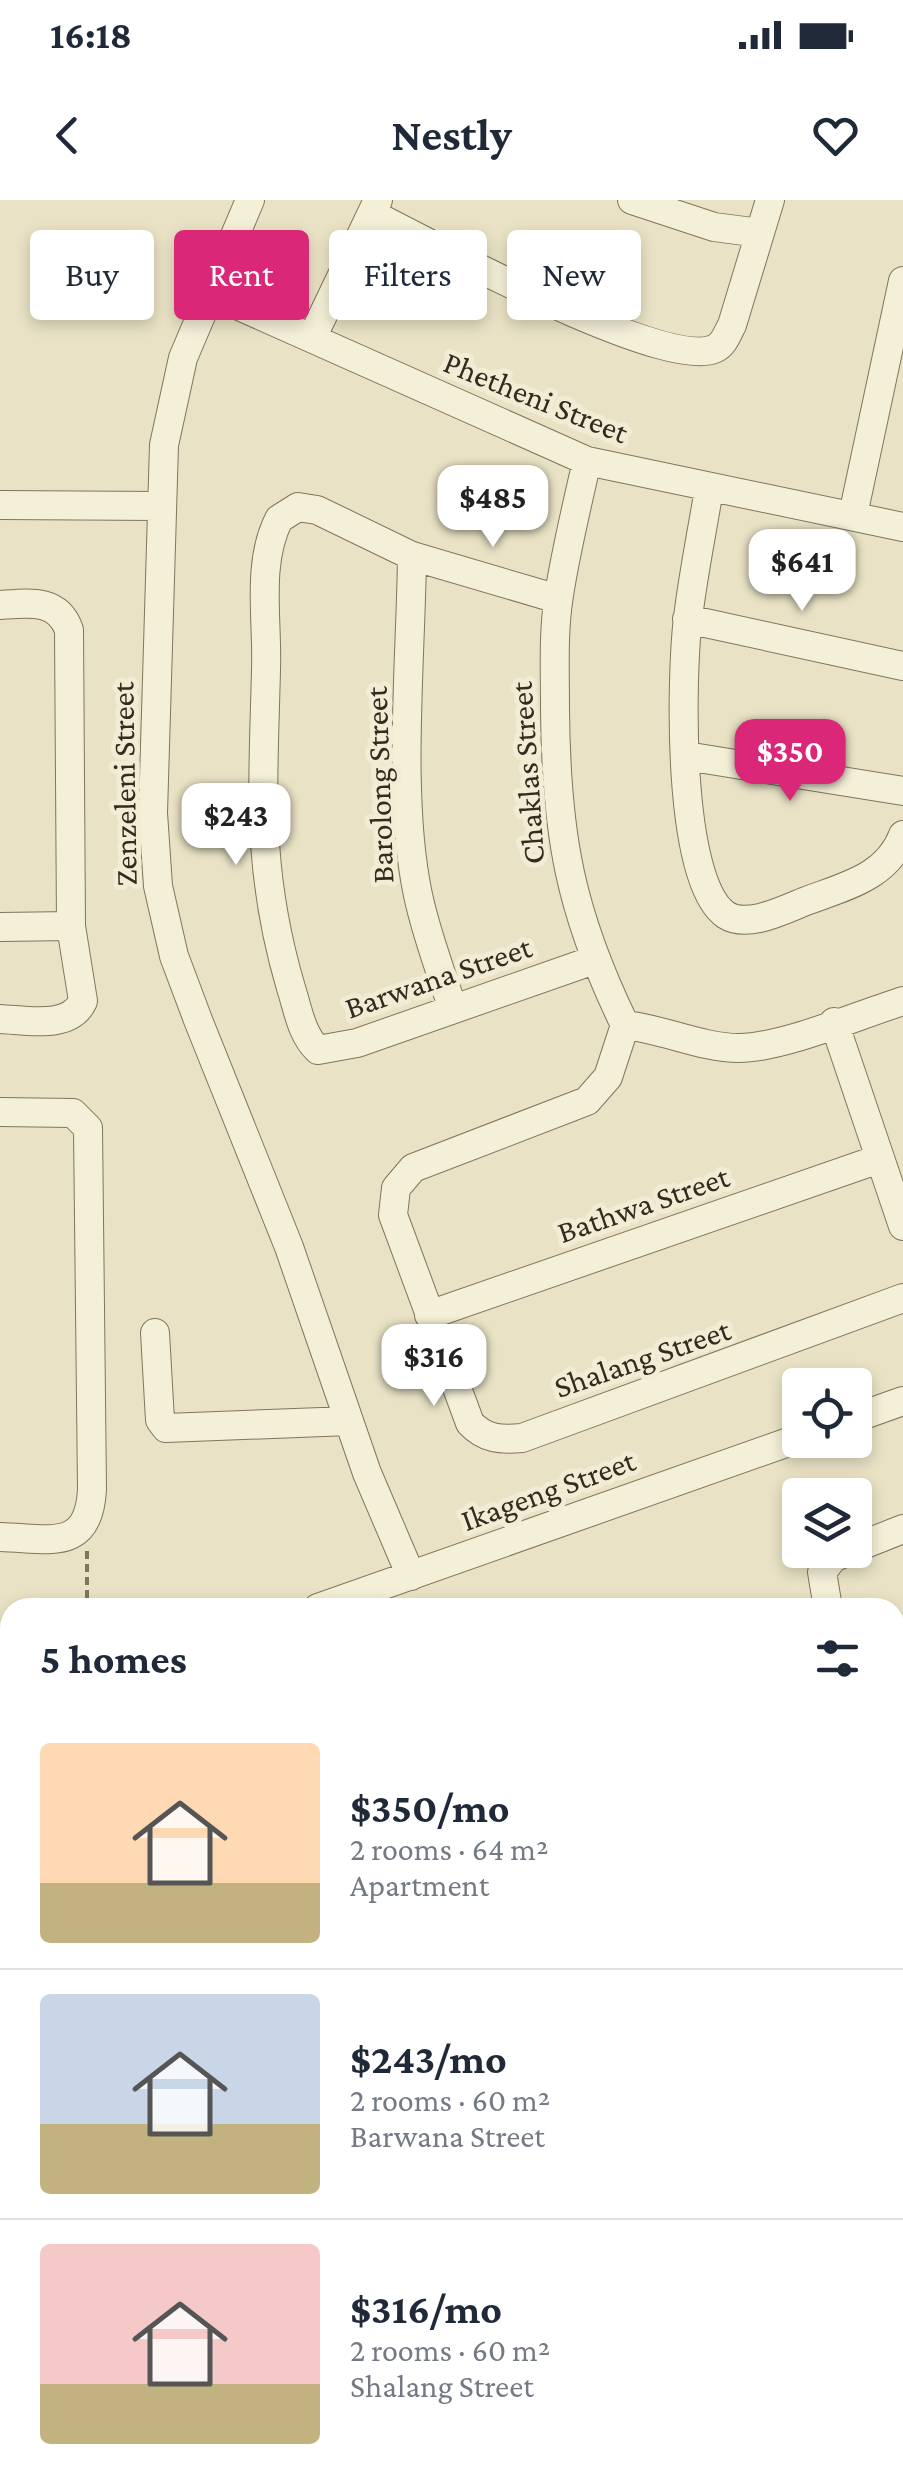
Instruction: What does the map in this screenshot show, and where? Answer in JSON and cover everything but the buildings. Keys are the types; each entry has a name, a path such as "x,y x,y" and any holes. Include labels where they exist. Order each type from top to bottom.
{"street":[{"name":"Zenzeleni Street","path":"237,230 250,200"},
{"path":"632,200 714,227 760,234"},
{"path":"313,336 375,207 579,314 632,335 712,351 722,344 770,200"},
{"path":"852,515 890,389 903,281"},
{"name":"Zenzeleni Street","path":"200,320 173,390 160,506 153,813 158,886 180,972 289,1247 349,1422 411,1576"},
{"name":"Phetheni Street","path":"275,320 413,386 587,461 903,527"},
{"name":"Chaklas Street","path":"587,461 558,599 554,677 559,826 570,884 594,960 625,1026"},
{"path":"709,489 688,620 686,756 694,854 711,897 726,915 751,920 872,875 896,853 903,835"},
{"path":"0,505 160,506"},
{"name":"Barwana Street","path":"412,556 316,510 298,508 288,512 273,531 266,563 261,829 268,891 304,1032 318,1050 328,1052 594,960"},
{"path":"412,556 558,599"},
{"name":"Barolong Street","path":"412,556 409,804 413,863 418,896 452,1006"},
{"path":"0,604 46,605 62,614 69,630 72,926 82,990 80,1008 59,1019 0,1019"},
{"path":"688,620 903,666"},
{"path":"686,756 903,791"},
{"path":"0,927 72,926"},
{"path":"625,1026 739,1048 903,1001"},
{"path":"834,1022 903,1226"},
{"name":"Shalang Street","path":"625,1026 608,1077 588,1101 435,1159 403,1177 393,1200 393,1215 470,1423 486,1436 522,1438 777,1348 903,1298"},
{"path":"0,1112 72,1114 88,1128 92,1489 88,1521 68,1537 0,1536"},
{"name":"Bathwa Street","path":"430,1314 879,1159"},
{"path":"155,1333 160,1420 166,1428 349,1422"},
{"path":"872,1412 903,1401"},
{"name":"Ikageng Street","path":"347,1598 782,1444"},
{"path":"872,1542 903,1530"},
{"path":"825,1568 822,1572 826,1598"}],"path":[{"path":"87,1598 88,1521"}]}
